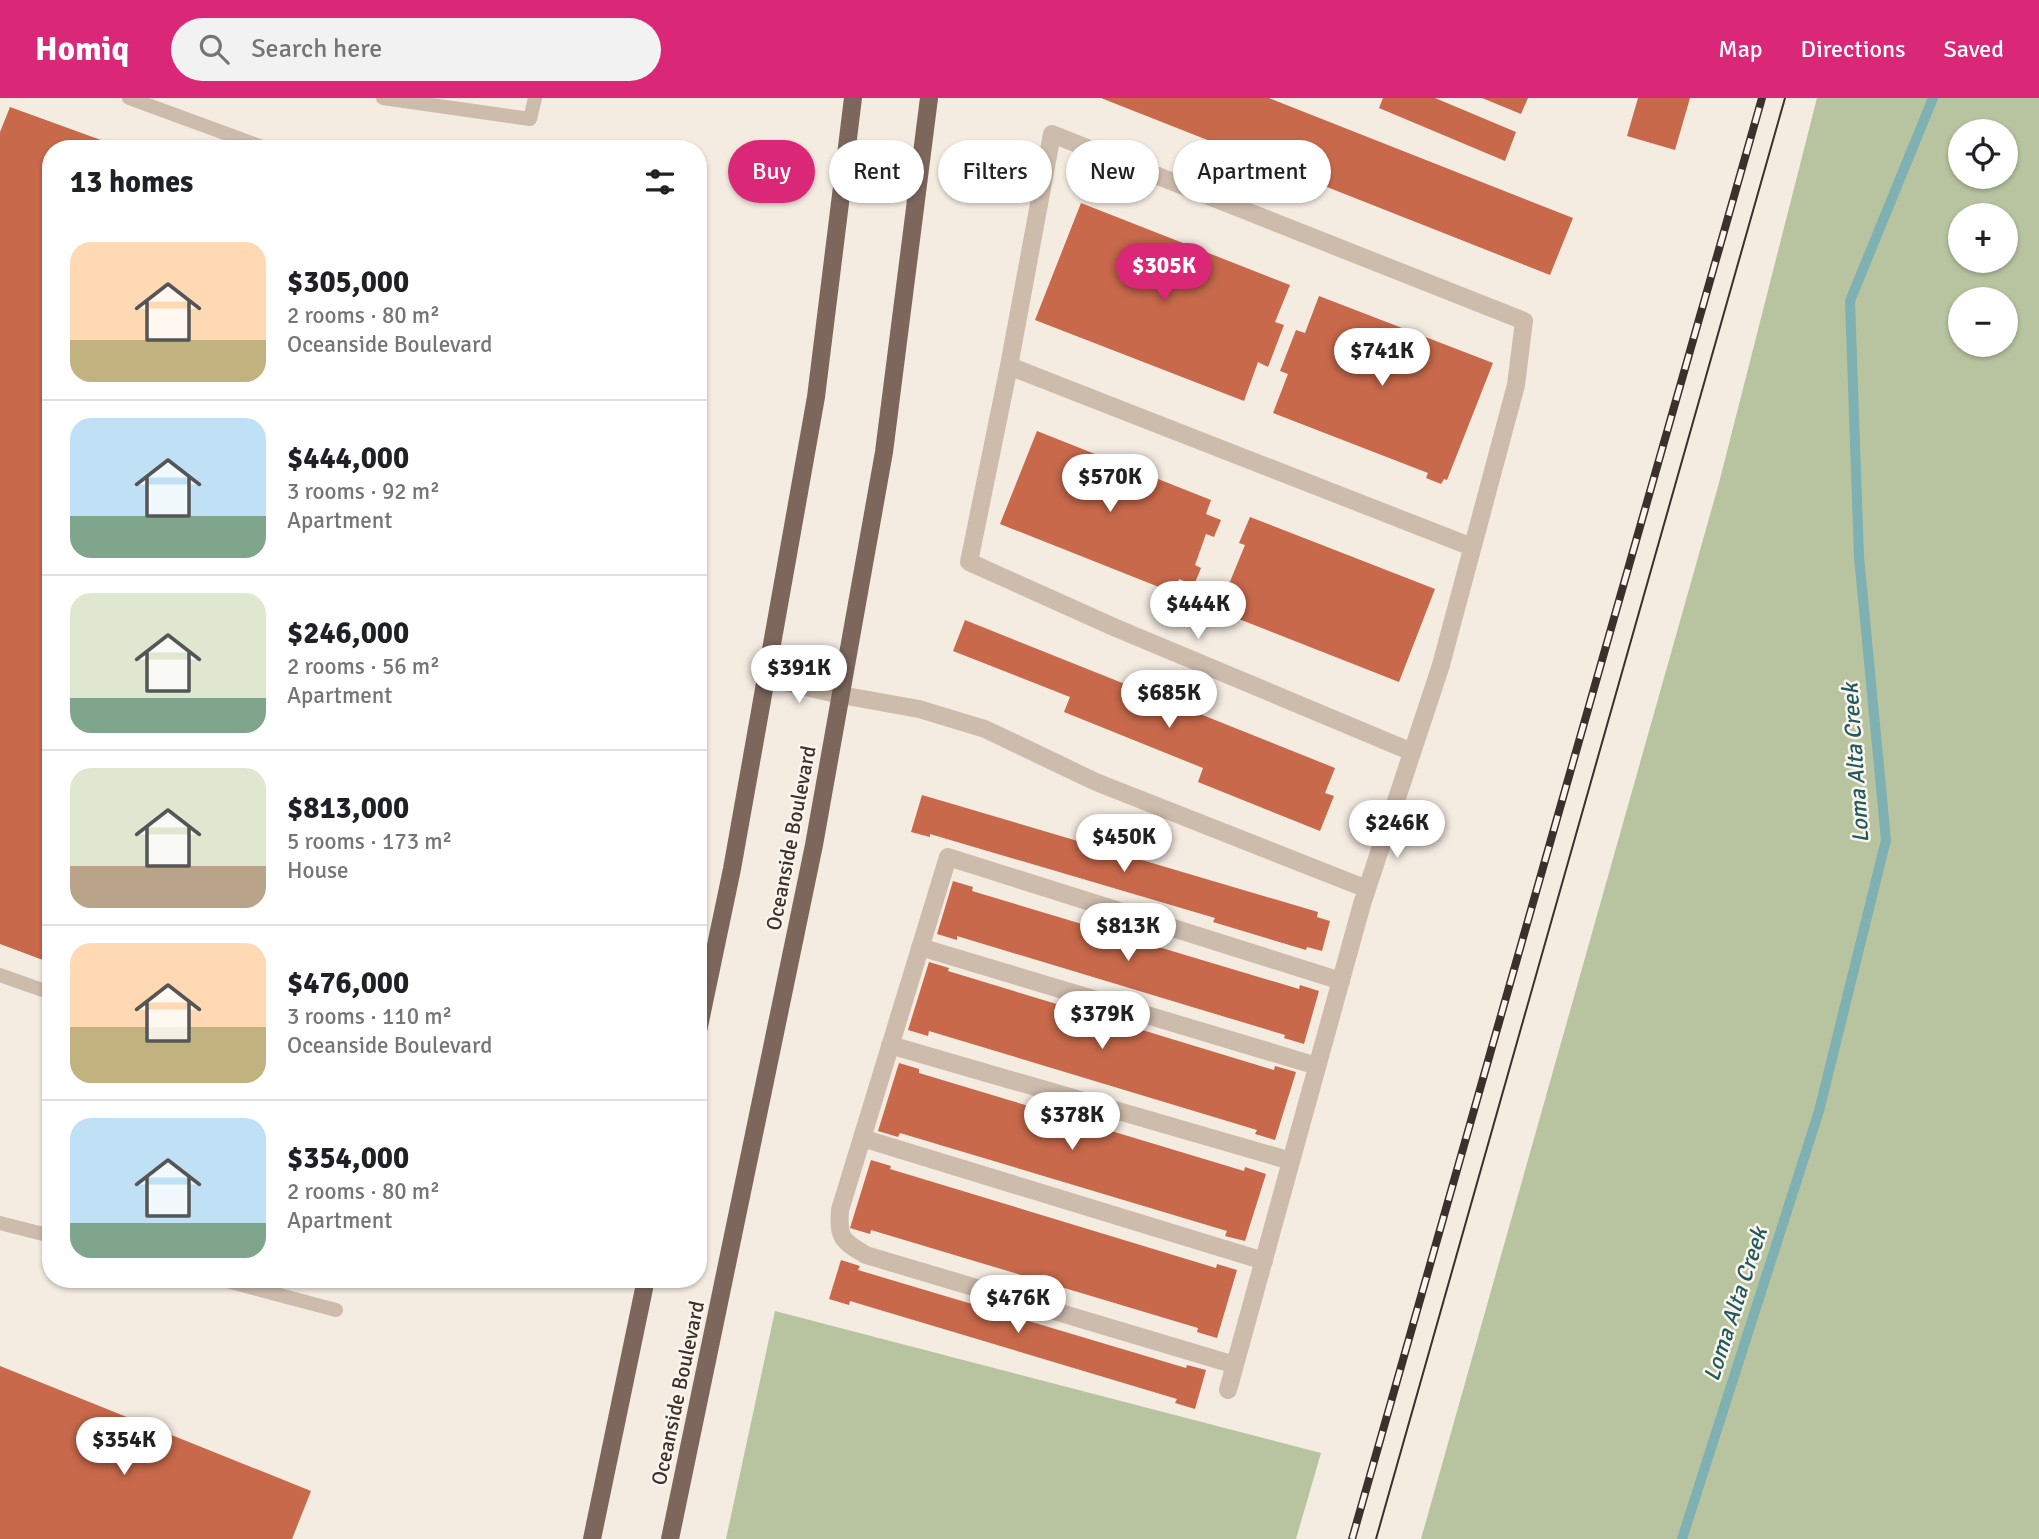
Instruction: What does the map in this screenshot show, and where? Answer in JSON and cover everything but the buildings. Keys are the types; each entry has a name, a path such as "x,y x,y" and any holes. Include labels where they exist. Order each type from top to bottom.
{"main road":[{"path":"707,988 732,869 818,388 853,98"},
{"name":"Oceanside Boulevard","path":"670,1539 814,845 841,695 884,452 929,98"},
{"path":"592,1539 644,1288"}],"street":[{"path":"1228,1390 1367,889 1441,665 1516,385 1524,321 1052,134 1010,366 969,562 1116,628 1412,752"},
{"path":"1010,366 1472,547"},
{"path":"766,678 919,709 985,729 1096,782 1367,889"},
{"path":"1235,1365 866,1255 846,1243 839,1231 840,1210 948,857 1341,981"},
{"path":"920,947 1317,1066"},
{"path":"890,1045 1291,1161"},
{"path":"862,1138 1264,1261"}],"lane":[{"path":"129,98 243,140"},
{"path":"383,98 530,119 535,98"},
{"path":"0,975 42,990"},
{"path":"0,1223 42,1234"},
{"path":"253,1288 336,1310"}],"green space":[{"path":"1817,98 2039,98 2039,1539 1421,1539 1719,483"},
{"path":"775,1311 1321,1453 1296,1539 726,1539"}],"waterway":[{"name":"Loma Alta Creek","path":"1682,1539 1819,1111 1886,840 1859,557 1850,301 1933,98"}],"tram line":[{"path":"1376,1539 1785,98"}],"railway":[{"path":"1352,1539 1762,98"}]}
